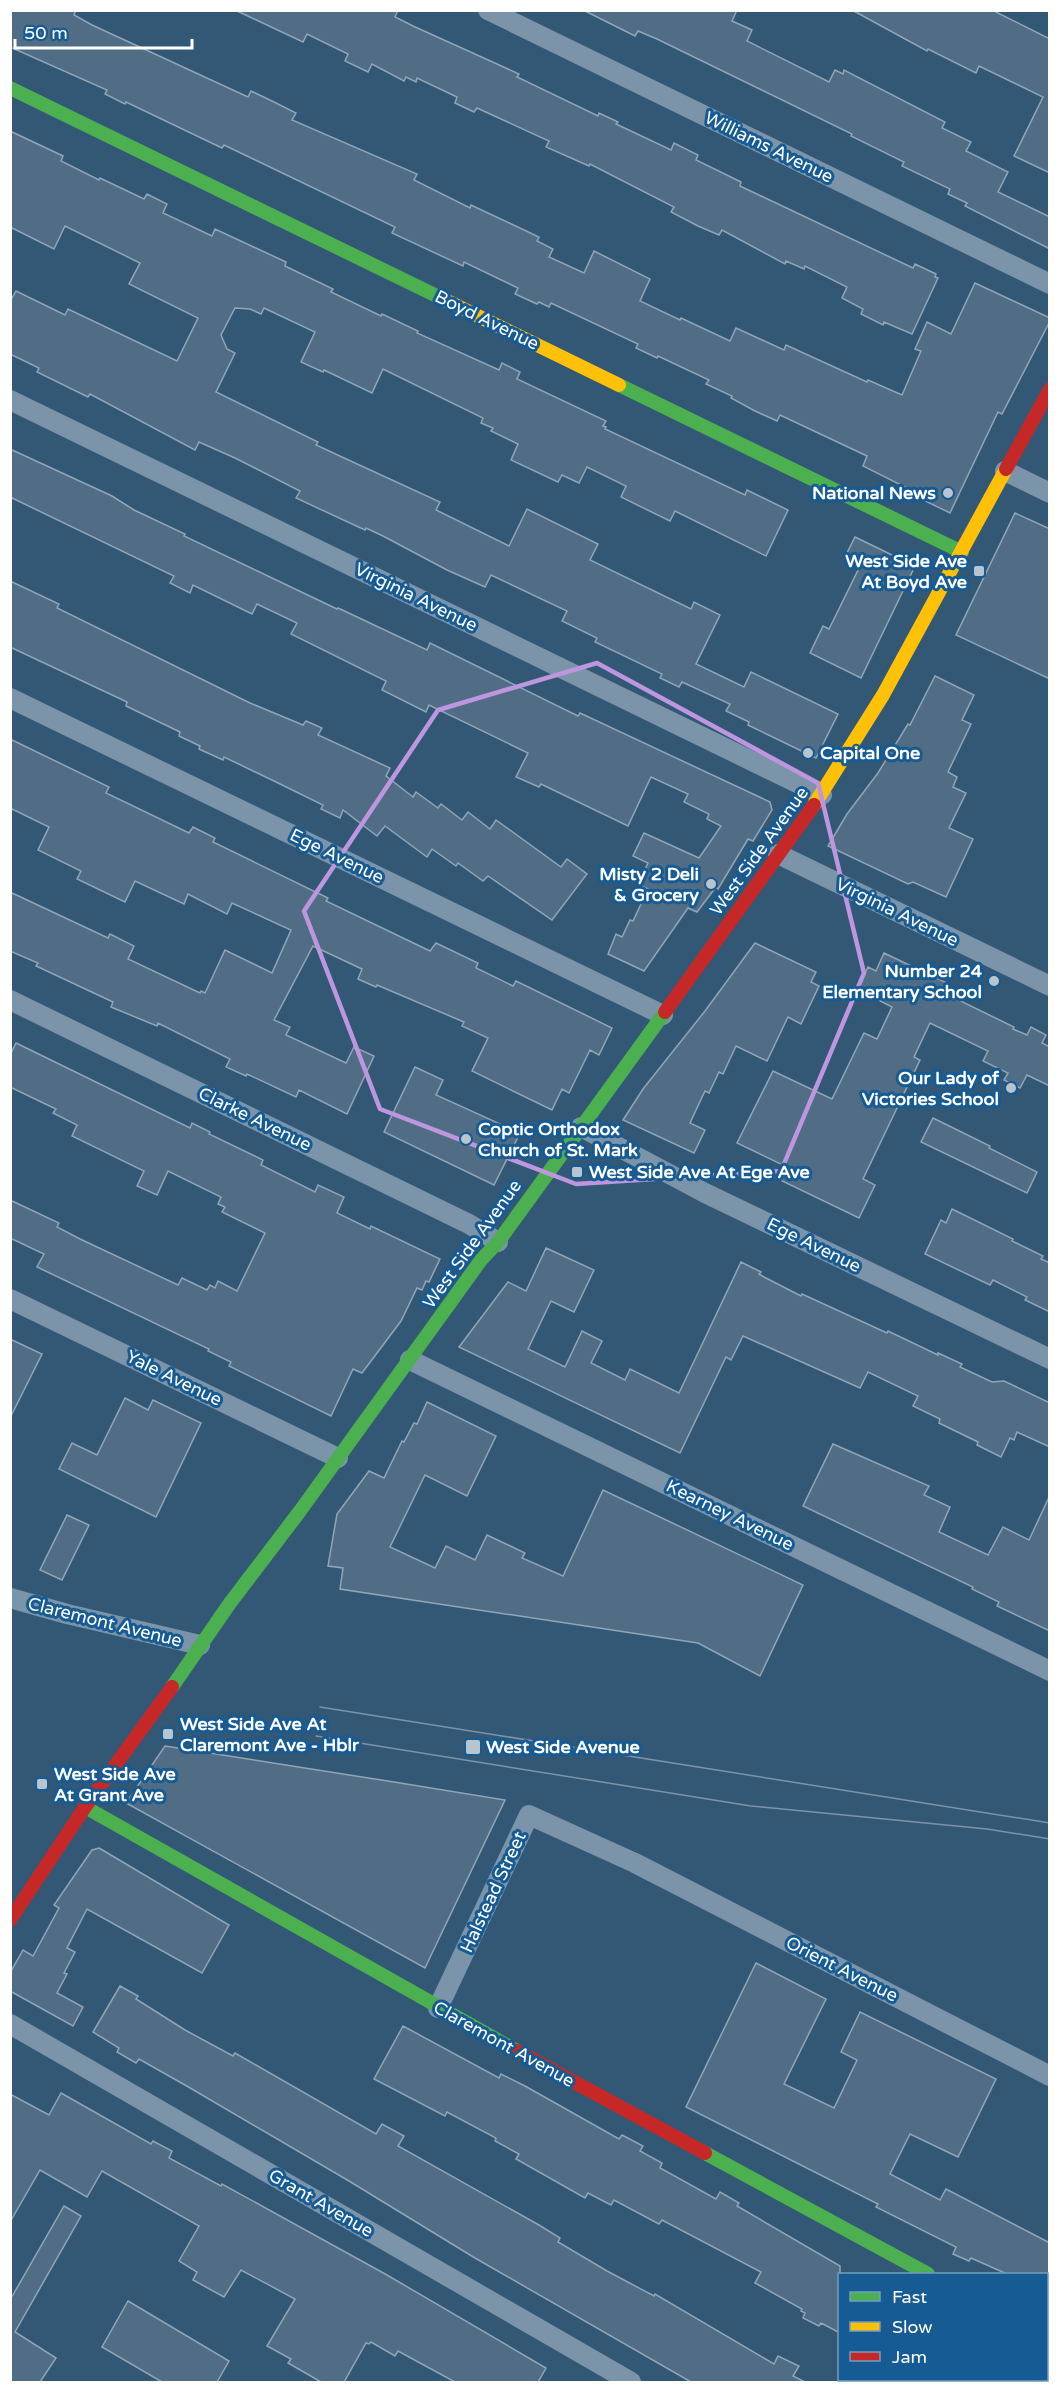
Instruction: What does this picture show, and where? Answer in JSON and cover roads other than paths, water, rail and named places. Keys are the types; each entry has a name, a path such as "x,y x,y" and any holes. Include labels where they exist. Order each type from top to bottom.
{"street":[{"name":"Williams Avenue","path":"488,10 1050,284"},
{"name":"Boyd Avenue","path":"10,88 962,552"},
{"name":"West Side Avenue","path":"12,1913 200,1645 481,1260 498,1242 822,795 884,695 1050,389"},
{"name":"Virginia Avenue","path":"10,400 822,795"},
{"path":"1005,471 1050,493"},
{"name":"Ege Avenue","path":"10,698 663,1015"},
{"name":"Virginia Avenue","path":"778,855 1050,986"},
{"name":"Clarke Avenue","path":"10,1000 469,1224 498,1242"},
{"name":"Ege Avenue","path":"581,1127 705,1192 1050,1359"},
{"name":"Yale Avenue","path":"10,1299 338,1458"},
{"name":"Kearney Avenue","path":"410,1360 1050,1671"},
{"name":"Claremont Avenue","path":"10,1598 67,1614 200,1645"},
{"name":"Claremont Avenue","path":"85,1807 438,2008 926,2273"},
{"name":"Halstead Street","path":"438,2008 529,1815 635,1863"},
{"name":"Orient Avenue","path":"635,1863 1050,2076"},
{"name":"Grant Avenue","path":"10,2024 631,2382"}],"tram line":[{"path":"320,1707 1050,1823"},
{"path":"316,1736 751,1806 987,1829 1050,1839"}],"place":[{"name":"National News","path":"948,493"},
{"name":"West Side Ave At Boyd Ave","path":"979,571"},
{"name":"Capital One","path":"808,753"},
{"name":"Misty 2 Deli & Grocery","path":"711,884"},
{"name":"Number 24 Elementary School","path":"994,981"},
{"name":"Our Lady of Victories School","path":"1011,1088"},
{"name":"Coptic Orthodox Church of St. Mark","path":"466,1139"},
{"name":"West Side Ave At Ege Ave","path":"577,1172"},
{"name":"West Side Ave At Claremont Ave - Hblr","path":"168,1734"},
{"name":"West Side Avenue","path":"473,1747"},
{"name":"West Side Ave At Grant Ave","path":"42,1784"}]}
